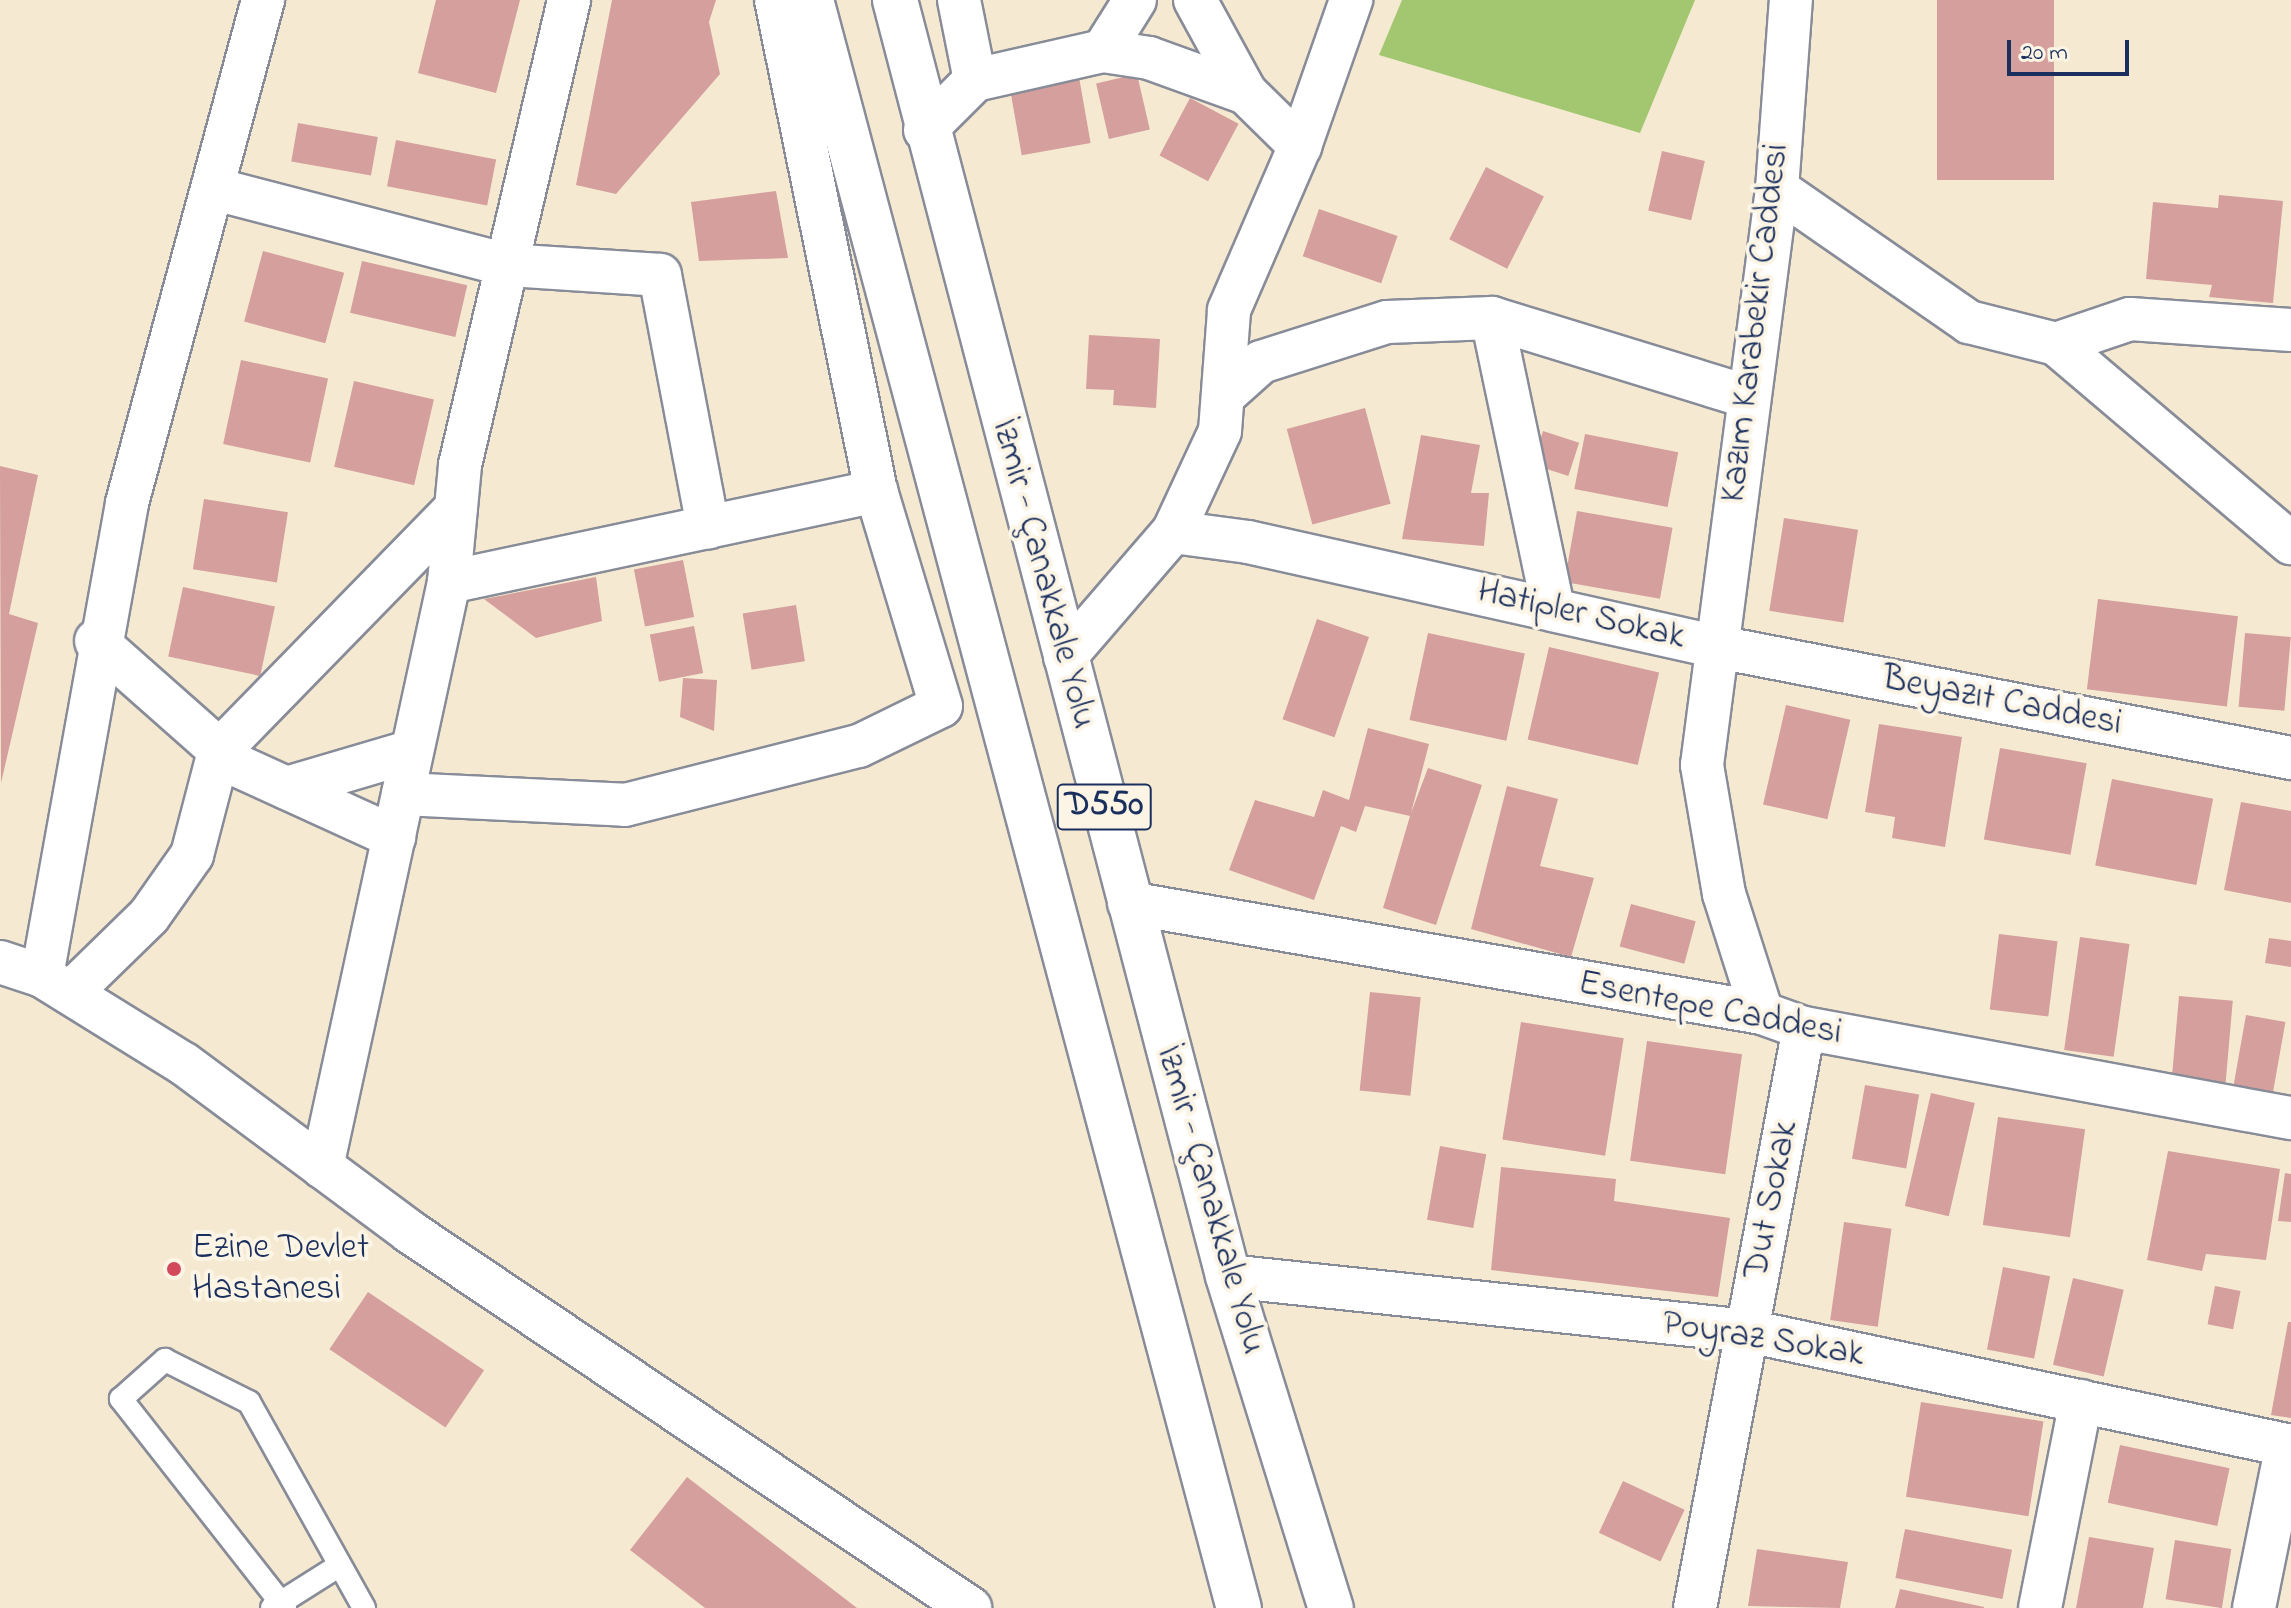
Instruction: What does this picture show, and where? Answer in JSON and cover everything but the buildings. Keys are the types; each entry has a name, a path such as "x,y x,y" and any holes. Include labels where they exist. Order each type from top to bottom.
{"highway":[{"name":"D550","path":"811,0 1239,1608"},
{"name":"İzmir - Çanakkale Yolu","path":"895,0 925,130 1228,1276 1331,1608"}],"street":[{"path":"56,985 96,641 127,503 215,189 263,0"},
{"path":"322,1167 449,582 456,508 507,265 569,0"},
{"path":"403,794 625,805 859,746 941,706 876,491 776,0"},
{"path":"959,0 975,80"},
{"path":"1103,51 1135,0"},
{"path":"1195,0 1246,93 1300,146"},
{"path":"1065,657 1173,532 1220,431 1229,310 1300,146 1351,0"},
{"name":"Kazım Karabekir Caddesi","path":"1713,646 1777,189 1791,0"},
{"path":"925,130 975,80 1103,51 1246,93"},
{"path":"215,189 507,265 660,275 708,527"},
{"path":"1777,189 1969,322 2056,344 2291,543"},
{"path":"1223,396 1261,362 1387,322 1492,318 1749,397"},
{"path":"1492,318 1553,607"},
{"path":"2056,344 2130,319 2291,330"},
{"path":"449,582 876,491"},
{"path":"56,985 149,916 192,855 219,751 456,508"},
{"name":"Hatipler Sokak","path":"1173,532 1553,607 1713,646 1702,765 1724,894 1762,1013"},
{"path":"96,641 219,751 287,788 394,837"},
{"name":"Beyazıt Caddesi","path":"1713,646 2291,758"},
{"path":"287,788 412,751"},
{"name":"Esentepe Caddesi","path":"1129,903 1762,1013 1804,1028 2291,1118"},
{"path":"0,962 56,985 184,1064 322,1167 970,1608"},
{"name":"Dut Sokak","path":"1695,1608 1804,1028"},
{"name":"Poyraz Sokak","path":"1228,1276 1748,1331 2289,1445"},
{"path":"2040,1608 2081,1401"},
{"path":"2254,1608 2289,1445"}],"lane":[{"path":"340,1565 279,1605 121,1399 165,1360 249,1402 340,1565 364,1608"}],"green space":[{"path":"1402,0 1695,0 1640,133 1379,55"}],"place":[{"name":"Ezine Devlet Hastanesi","path":"174,1269"}]}
